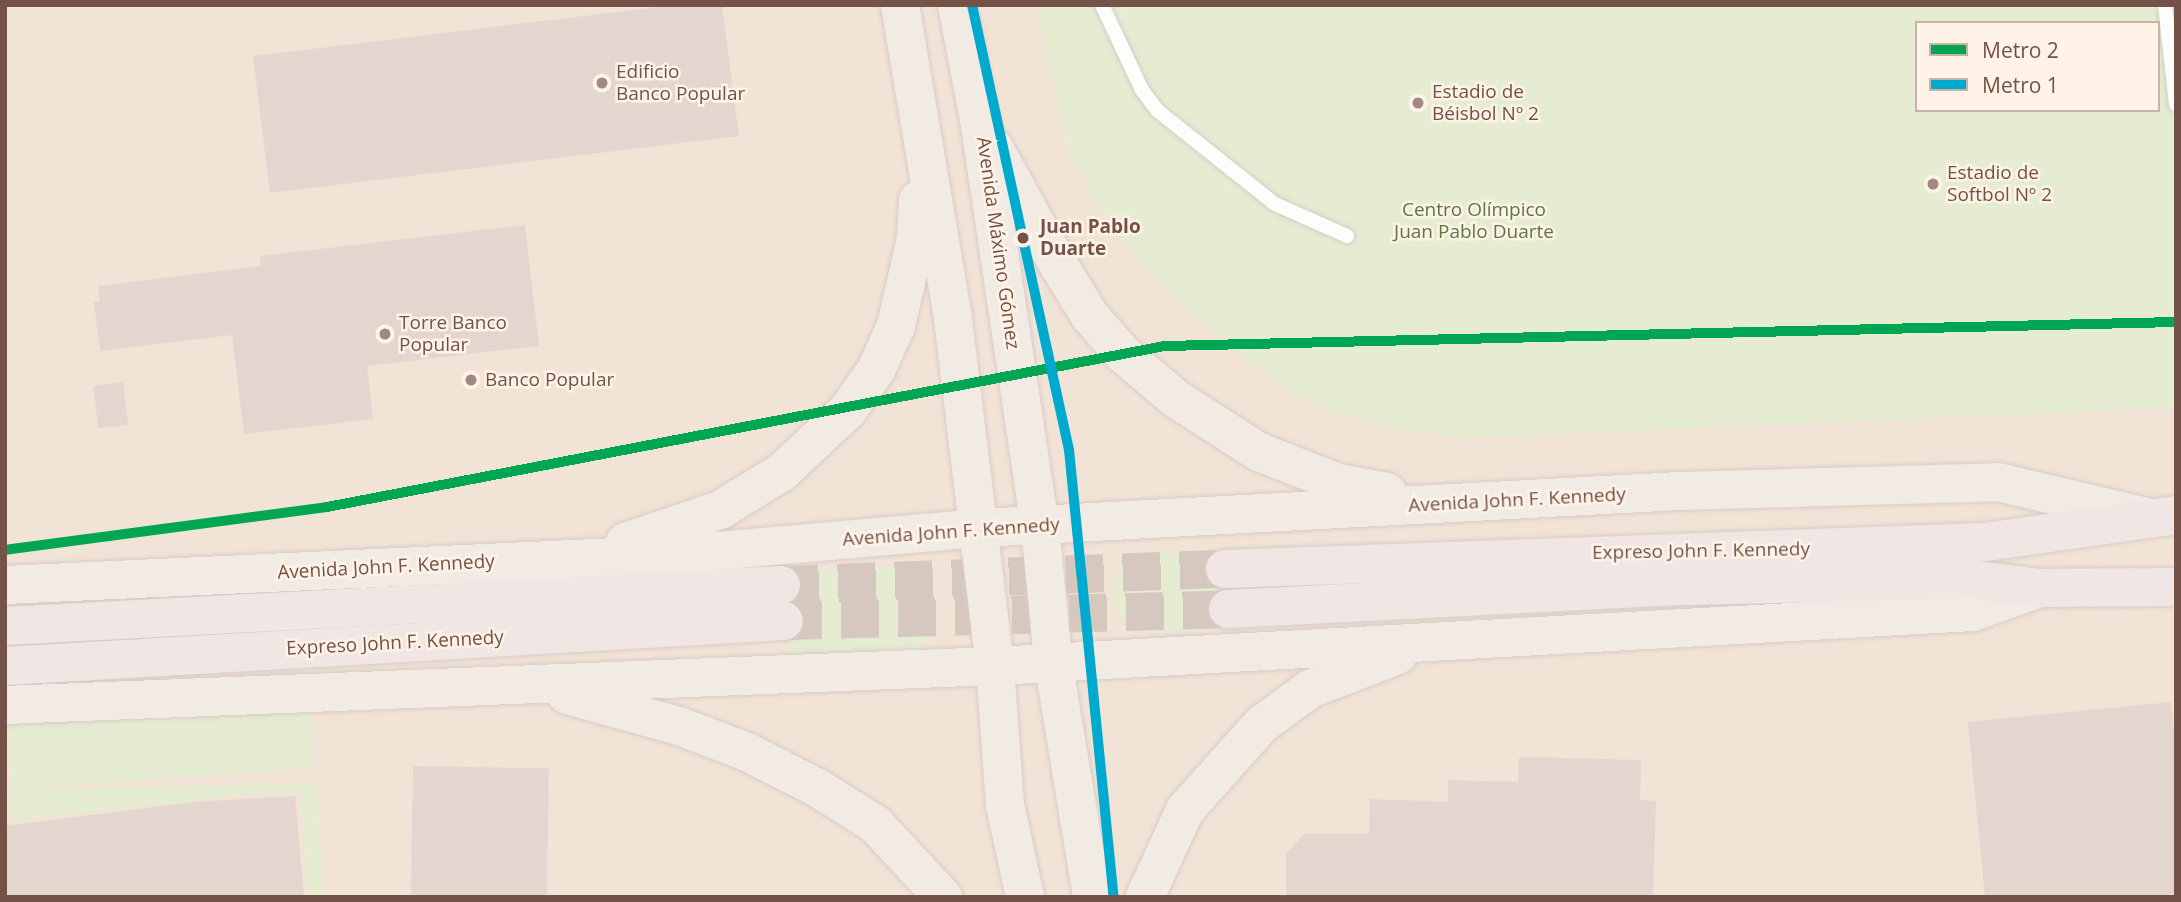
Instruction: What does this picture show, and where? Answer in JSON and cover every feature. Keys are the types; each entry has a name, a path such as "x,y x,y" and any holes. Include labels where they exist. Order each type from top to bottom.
{"highway":[{"name":"Expreso John F. Kennedy","path":"1225,569 1985,542 2161,516"},
{"name":"Expreso John F. Kennedy","path":"1228,609 1702,585 1969,579 2040,588 2176,587"},
{"name":"Expreso John F. Kennedy","path":"5,626 783,603 5,666"}],"main road":[{"path":"900,5 951,311 995,666 1005,805 1025,897"},
{"name":"Avenida Máximo Gómez","path":"957,5 979,118 1040,525 1053,661 1092,897"},
{"path":"979,118 1024,205 1090,316 1123,354 1176,399 1259,452 1338,483 1451,504"},
{"path":"503,561 640,540 720,510 782,472 848,410 876,370 896,326 916,239 920,131"},
{"name":"Avenida John F. Kennedy","path":"5,585 682,554 979,528 1681,491 1998,482 2161,516"},
{"path":"5,705 995,666 1973,612 2040,588"},
{"path":"1145,897 1185,810 1262,724 1310,690 1379,658 1488,637"},
{"path":"510,685 598,701 747,752 875,824 943,897"}],"lane":[{"path":"1102,5 1142,90 1157,111 1275,204 1347,236"},
{"path":"2165,5 2176,104"}],"shaded area":[{"path":"5,5 2176,5 2176,897 5,897"}],"green space":[{"name":"Centro Olímpico Juan Pablo Duarte","path":"1037,5 2176,5 2176,408 1462,438 1382,427 1320,408 1255,367 1193,315 1139,260 1099,210 1066,145"},
{"path":"1217,550 1220,629 1145,632 1117,615 1113,581 1125,555"},
{"path":"898,566 924,586 932,605 932,632 917,651 787,656 778,573"},
{"path":"311,700 316,768 10,789 6,721"},
{"path":"317,783 323,897 309,897 300,790 5,821 5,790"}],"building":[{"path":"675,5 722,5 739,136 270,193 253,56"},
{"name":"Torre Banco Popular","path":"525,225 539,346 367,366 373,419 244,434 232,335 100,351 94,302 100,301 98,286 261,266 260,256"},
{"path":"123,382 128,425 98,428 93,386"},
{"path":"2171,702 2176,747 2176,897 1985,897 1968,722"},
{"path":"1519,757 1641,760 1640,800 1656,801 1653,897 1286,897 1286,854 1304,834 1369,834 1370,799 1448,802 1448,780 1518,782"},
{"path":"413,766 549,768 547,897 411,897"},
{"path":"295,796 304,897 5,897 5,826 193,802"}],"tunnel":[{"path":"781,585 1225,569"},
{"path":"784,621 1228,609"}],"metro line":[{"name":"1","path":"972,5 1069,450 1114,897"},
{"name":"2","path":"5,550 327,507 1165,346 2176,322"}],"place":[{"name":"Edificio Banco Popular","path":"602,83"},
{"name":"Estadio de Béisbol Nº 2","path":"1418,103"},
{"name":"Estadio de Softbol Nº 2","path":"1933,184"},
{"name":"Juan Pablo Duarte","path":"1023,238"},
{"name":"Torre Banco Popular","path":"385,334"},
{"name":"Banco Popular","path":"471,380"}]}
